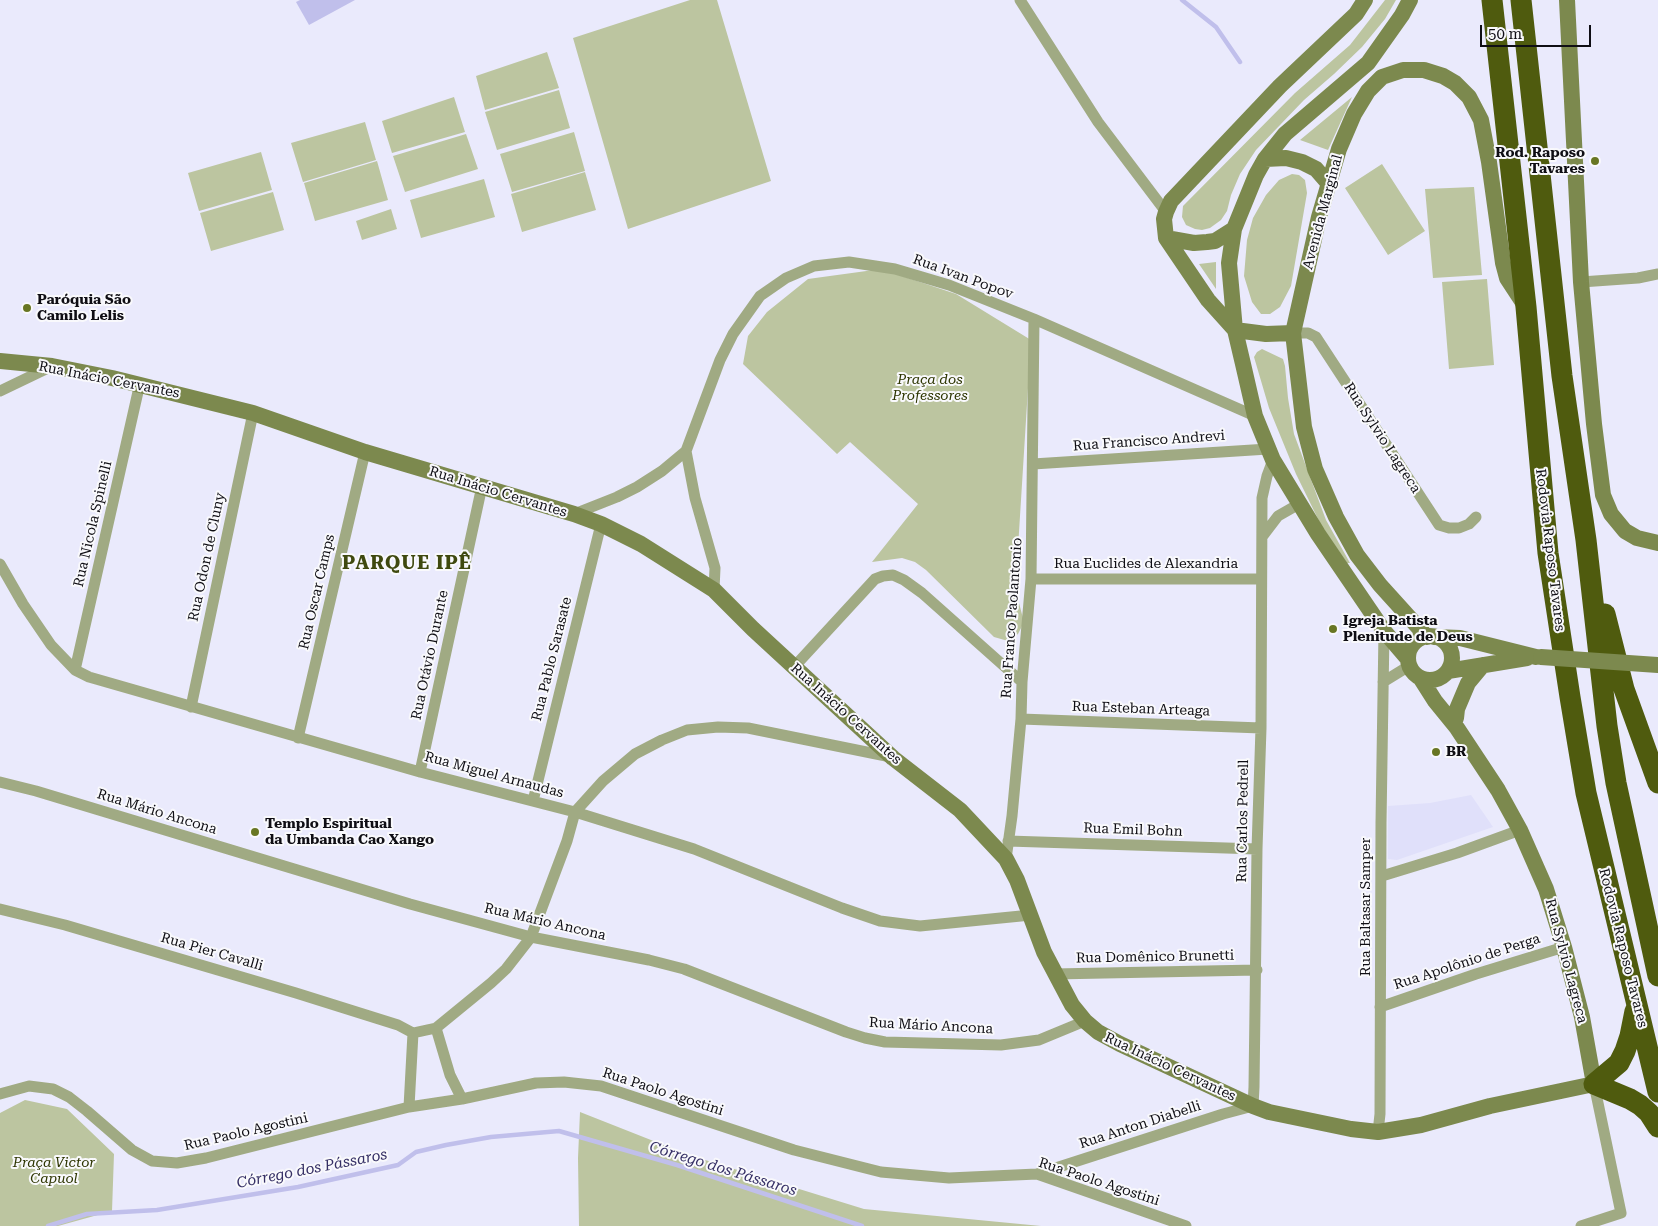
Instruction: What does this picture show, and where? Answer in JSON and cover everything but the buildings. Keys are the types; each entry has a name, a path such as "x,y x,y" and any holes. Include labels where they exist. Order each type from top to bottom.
{"highway":[{"name":"Rodovia Raposo Tavares","path":"1492,0 1526,306 1548,553 1586,793 1658,1092"},
{"name":"Rodovia Raposo Tavares","path":"1521,0 1562,376 1586,540 1607,726 1616,783 1658,976"},
{"path":"1586,540 1624,689 1658,784"},
{"path":"1637,1001 1634,1023 1619,1063 1594,1084 1640,1105 1649,1113 1658,1127"}],"main road":[{"path":"1293,333 1266,334 1235,330 1208,300 1166,238 1164,219 1171,201 1280,86 1356,14 1365,0"},
{"path":"1409,662 1384,631 1318,534 1270,455 1256,416 1235,330 1229,263 1234,229 1256,175 1265,159 1285,134 1368,63 1410,0"},
{"path":"1567,0 1581,282 1594,424 1602,485 1606,505 1617,523 1625,531 1637,538 1658,544"},
{"name":"Avenida Marginal","path":"1430,637 1397,604 1357,555 1336,517 1315,468 1304,427 1293,333 1319,217 1339,149 1354,114 1368,91 1382,77 1403,70 1424,70 1444,76 1455,83 1468,97 1481,120 1489,162 1503,263 1507,278 1526,306"},
{"path":"1265,159 1286,158 1302,162 1316,169 1329,184"},
{"path":"1166,238 1194,243 1207,242 1214,241 1234,229"},
{"name":"Rua Inácio Cervantes","path":"0,362 52,366 140,383 254,413 365,452 574,514 601,524 641,544 714,590 893,758 960,810 1006,859 1017,880 1054,974 1072,1005 1084,1021 1098,1032 1120,1044 1252,1106 1269,1112 1351,1129 1378,1132 1421,1125 1490,1106 1594,1084"},
{"path":"1397,604 1440,630 1460,638 1539,657 1658,665"},
{"path":"1430,637 1445,642 1452,653 1451,666 1446,673"},
{"path":"1460,638 1422,638 1413,644 1408,654 1412,671 1421,679 1434,680 1446,673 1483,664 1539,657"},
{"path":"1456,723 1457,709 1468,683 1483,664"},
{"name":"Rua Sylvio Lagreca","path":"1446,673 1453,689 1456,723"},
{"name":"Rua Sylvio Lagreca","path":"1421,679 1435,702 1456,723 1498,790 1520,830 1546,889 1564,946 1582,1017 1594,1084"}],"street":[{"path":"1020,0 1098,122 1166,212"},
{"name":"Rua Ivan Popov","path":"686,451 720,360 733,334 760,296 786,278 814,266 849,262 895,269 949,285 1034,319 1256,416"},
{"path":"1581,282 1638,278 1658,274"},
{"name":"Rua Franco Paolantonio","path":"1006,859 1021,719 1022,682 1032,579 1034,319"},
{"name":"Rua Sylvio Lagreca","path":"1293,333 1308,333 1316,337 1439,525 1459,528 1469,524 1476,517"},
{"path":"0,391 52,366"},
{"name":"Rua Nicola Spinelli","path":"75,670 140,383"},
{"name":"Rua Odon de Cluny","path":"191,707 254,413"},
{"path":"574,514 637,487 686,451 695,498 715,568 714,590"},
{"name":"Rua Oscar Camps","path":"298,738 365,452"},
{"name":"Rua Francisco Andrevi","path":"1033,464 1270,455"},
{"name":"Rua Carlos Pedrell","path":"1252,1106 1254,1087 1257,849 1261,728 1262,498 1270,455"},
{"name":"Rua Otávio Durante","path":"420,772 482,486"},
{"path":"1262,537 1278,516 1299,504"},
{"name":"Rua Pablo Sarasate","path":"533,802 601,524"},
{"name":"Rua Miguel Arnaudas","path":"0,564 23,604 51,645 75,670 89,677 420,772 575,812 694,849 842,908 880,921 920,926 1031,915"},
{"path":"794,667 875,579 893,575 904,580 922,593 1022,682"},
{"name":"Rua Euclides de Alexandria","path":"1032,579 1261,579"},
{"name":"Rua Baltasar Samper","path":"1378,1132 1380,1114 1384,631"},
{"path":"1383,682 1409,662"},
{"name":"Rua Esteban Arteaga","path":"1021,719 1261,728"},
{"path":"409,1107 413,1033 436,1028 506,969 531,937 567,841 575,812 603,781 635,754 687,730 748,728 893,758"},
{"name":"Rua Mário Ancona","path":"0,782 36,791 410,904 531,937 649,960 684,970 846,1032 884,1042 1016,1044 1039,1040 1084,1021"},
{"path":"1382,876 1456,853 1520,830"},
{"name":"Rua Emil Bohn","path":"1008,841 1257,849"},
{"name":"Rua Pier Cavalli","path":"0,909 65,925 296,992 398,1025 413,1033"},
{"name":"Rua Apolônio de Perga","path":"1380,1007 1564,946"},
{"name":"Rua Domênico Brunetti","path":"1054,974 1256,970"},
{"path":"436,1028 450,1075 462,1099"},
{"name":"Rua Paolo Agostini","path":"0,1094 29,1086 53,1089 88,1110 132,1150 152,1161 177,1163 215,1156 409,1107 462,1099 536,1083 564,1082 601,1086 794,1150 881,1172 949,1178 1036,1174 1186,1226"},
{"name":"Rua Sylvio Lagreca","path":"1581,1226 1621,1214 1594,1084"},
{"name":"Rua Anton Diabelli","path":"1036,1174 1252,1106"}],"shaded area":[{"path":"1471,795 1493,827 1397,860 1388,859 1388,806 1430,803"}],"green space":[{"path":"690,0 717,0 771,181 628,229 573,38"},
{"path":"1385,0 1396,0 1385,19 1362,47 1304,100 1256,150 1240,174 1231,195 1227,211 1221,220 1210,228 1202,230 1186,225 1182,217 1183,206 1295,93 1350,45"},
{"path":"547,52 559,88 485,110 476,76"},
{"path":"559,90 570,128 497,150 485,112"},
{"path":"454,97 465,132 392,153 382,121"},
{"path":"1352,97 1328,150 1300,140"},
{"path":"365,122 376,160 303,182 291,143"},
{"path":"574,132 585,171 512,192 500,154"},
{"path":"466,134 478,169 405,192 393,156"},
{"path":"261,152 272,190 199,211 188,173"},
{"path":"377,161 388,200 315,221 304,183"},
{"path":"1382,164 1425,231 1388,255 1345,188"},
{"path":"585,172 596,210 522,232 511,194"},
{"path":"1292,174 1299,175 1305,180 1307,193 1291,286 1280,307 1270,314 1261,314 1252,302 1244,276 1247,240 1253,218 1266,195 1279,180"},
{"path":"484,179 495,217 421,238 410,200"},
{"path":"1474,187 1482,275 1433,278 1425,189"},
{"path":"273,192 284,230 211,251 200,213"},
{"path":"391,209 397,229 362,240 356,221"},
{"path":"1216,262 1216,289 1199,264"},
{"name":"Praça dos Professores","path":"881,269 956,294 1031,340 1016,580 1024,622 1018,634 1008,641 994,637 926,570 915,562 902,558 872,562 918,504 850,442 837,454 743,364 748,336 767,312 808,279"},
{"path":"1487,279 1494,365 1449,369 1442,282"},
{"path":"1262,349 1283,359 1294,434 1326,520 1350,563 1347,563 1321,525 1296,474 1269,408 1254,357"},
{"name":"Praça Victor Capuol","path":"25,1100 67,1109 114,1154 112,1211 58,1226 0,1226 0,1113"},
{"path":"580,1112 689,1155 864,1209 1041,1226 579,1226 578,1158"}],"water":[{"path":"300,0 355,0 309,25 296,2"}],"waterway":[{"path":"1182,0 1216,27 1240,62"},
{"name":"Córrego dos Pássaros","path":"48,1226 87,1214 157,1210 298,1187 398,1165 416,1152 446,1145 491,1137 559,1131 677,1165 862,1226"}],"place":[{"name":"Rod. Raposo Tavares","path":"1595,161"},
{"name":"Paróquia São Camilo Lelis","path":"27,308"},
{"name":"Igreja Batista Plenitude de Deus","path":"1333,629"},
{"name":"BR","path":"1436,752"},
{"name":"Templo Espiritual da Umbanda Cao Xango","path":"255,832"}],"district":[{"name":"PARQUE IPÊ","path":"407,563"}]}
